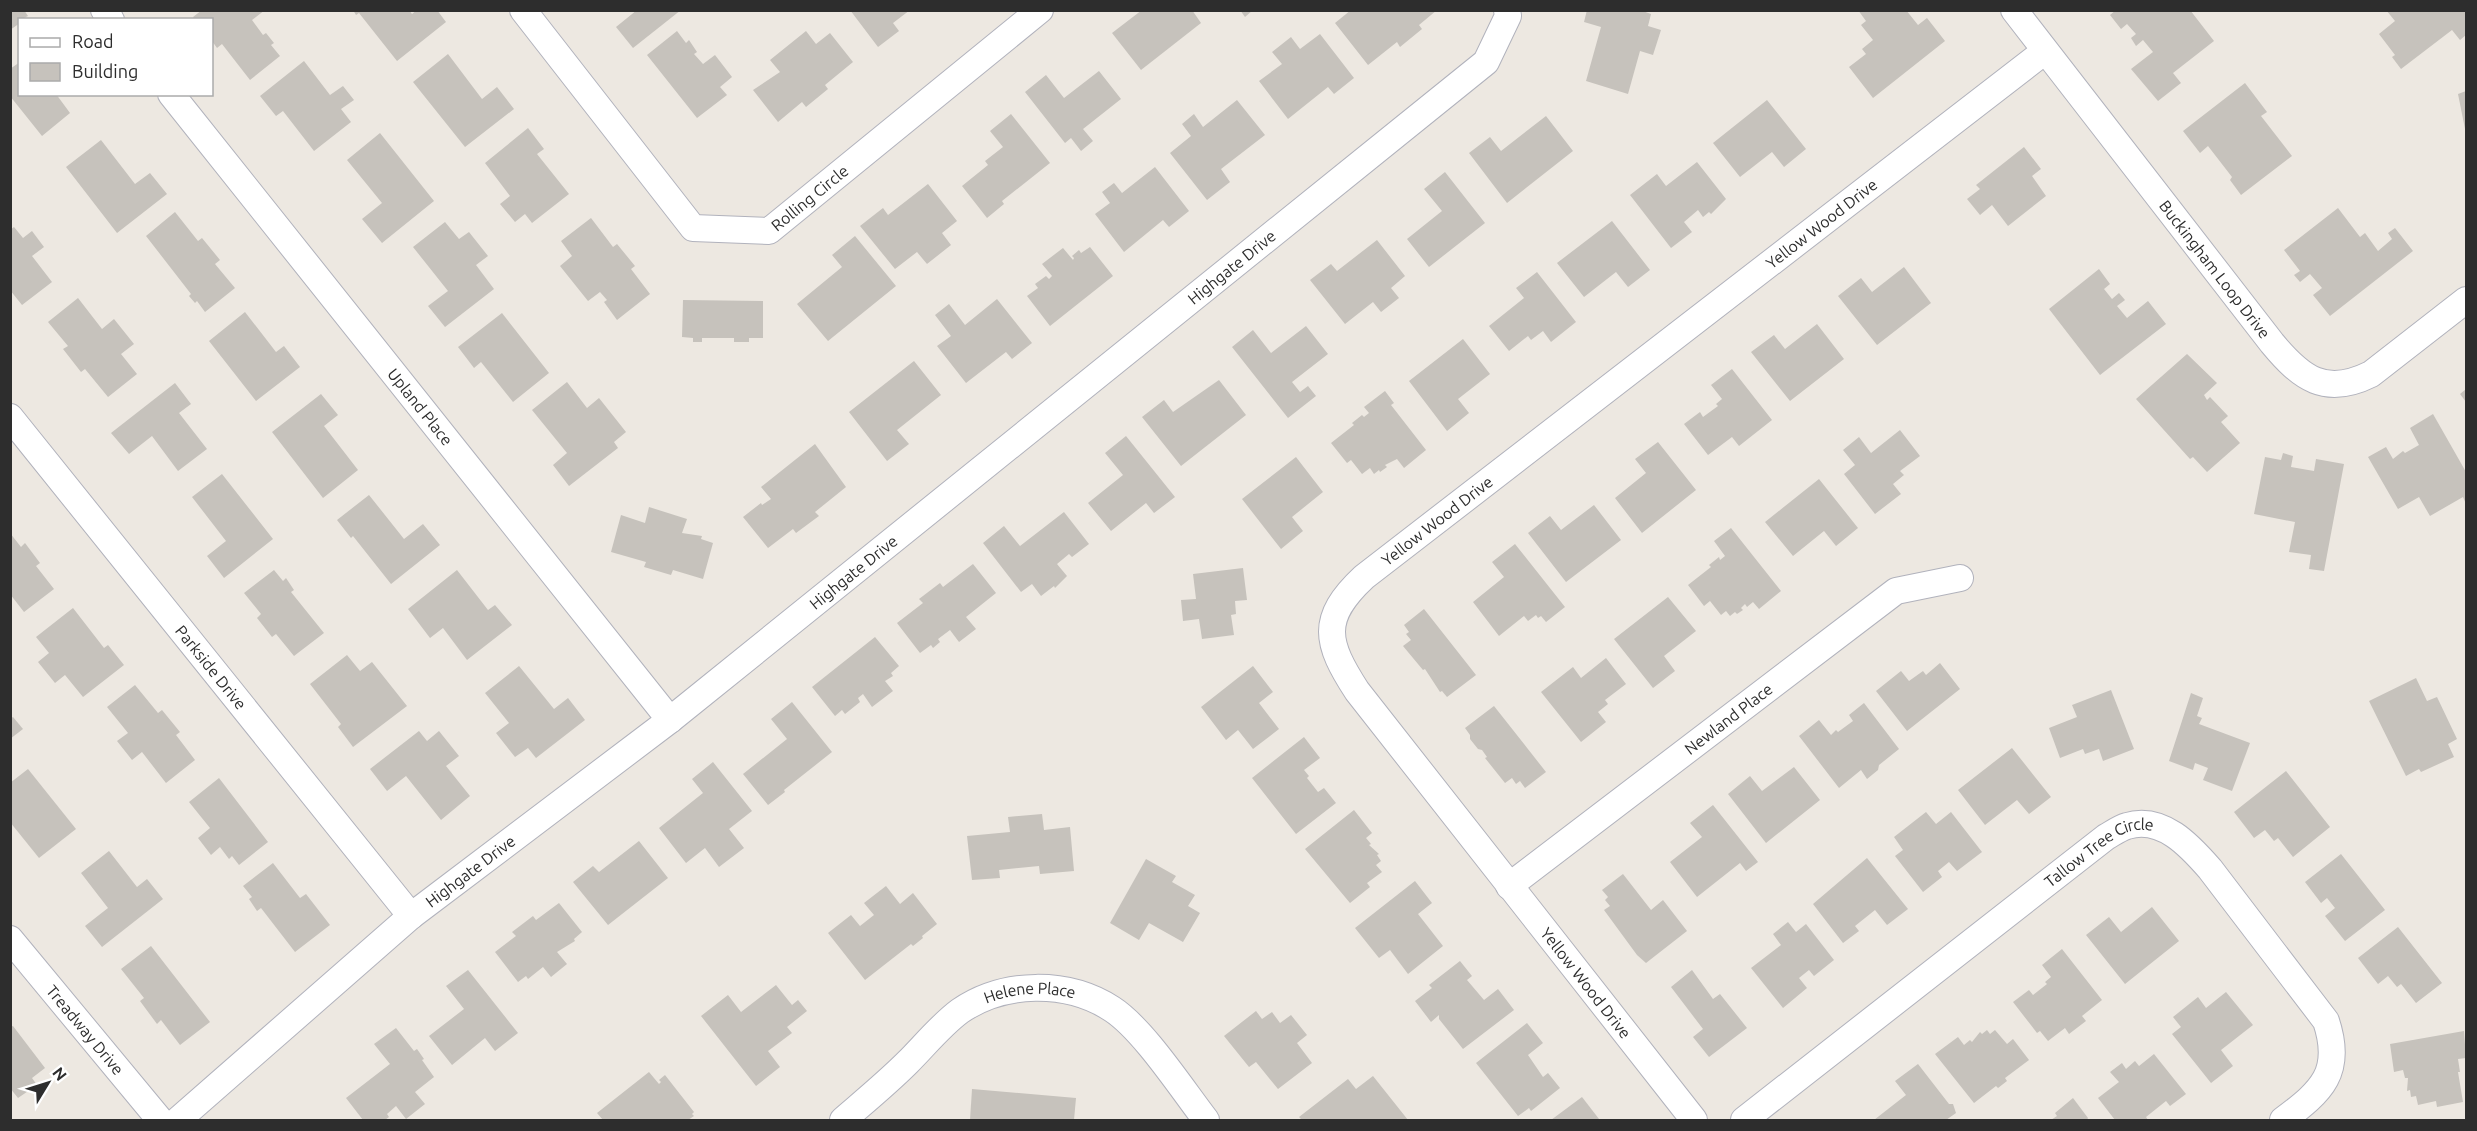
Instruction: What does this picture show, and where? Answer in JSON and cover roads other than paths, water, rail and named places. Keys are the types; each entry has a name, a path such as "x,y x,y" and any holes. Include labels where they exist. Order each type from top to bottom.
{"street":[{"name":"Rolling Circle","path":"523,10 693,228 769,231 1040,10"},
{"name":"Highgate Drive","path":"178,1120 411,916 670,720 1486,62 1508,16 1507,10"},
{"name":"Buckingham Loop Drive","path":"2014,10 2272,343 2291,366 2305,377 2340,384 2371,374 2466,300"},
{"name":"Yellow Wood Drive","path":"1694,1120 1509,886 1343,669 1335,651 1332,620 1339,604 1364,577 2045,51"},
{"name":"Upland Place","path":"173,96 670,720"},
{"name":"Parkside Drive","path":"10,417 411,916"},
{"name":"Newland Place","path":"1509,886 1896,591 1960,578"},
{"name":"Tallow Tree Circle","path":"1744,1120 2106,837 2127,826 2140,824 2153,825 2165,830 2189,846 2210,869 2326,1021 2331,1037 2331,1053 2330,1068 2325,1082 2316,1093 2283,1120"},
{"name":"Treadway Drive","path":"10,939 160,1120"},
{"name":"Helene Place","path":"843,1120 889,1081 960,1012 999,993 1036,987 1074,993 1112,1009 1144,1041 1206,1120"}]}
